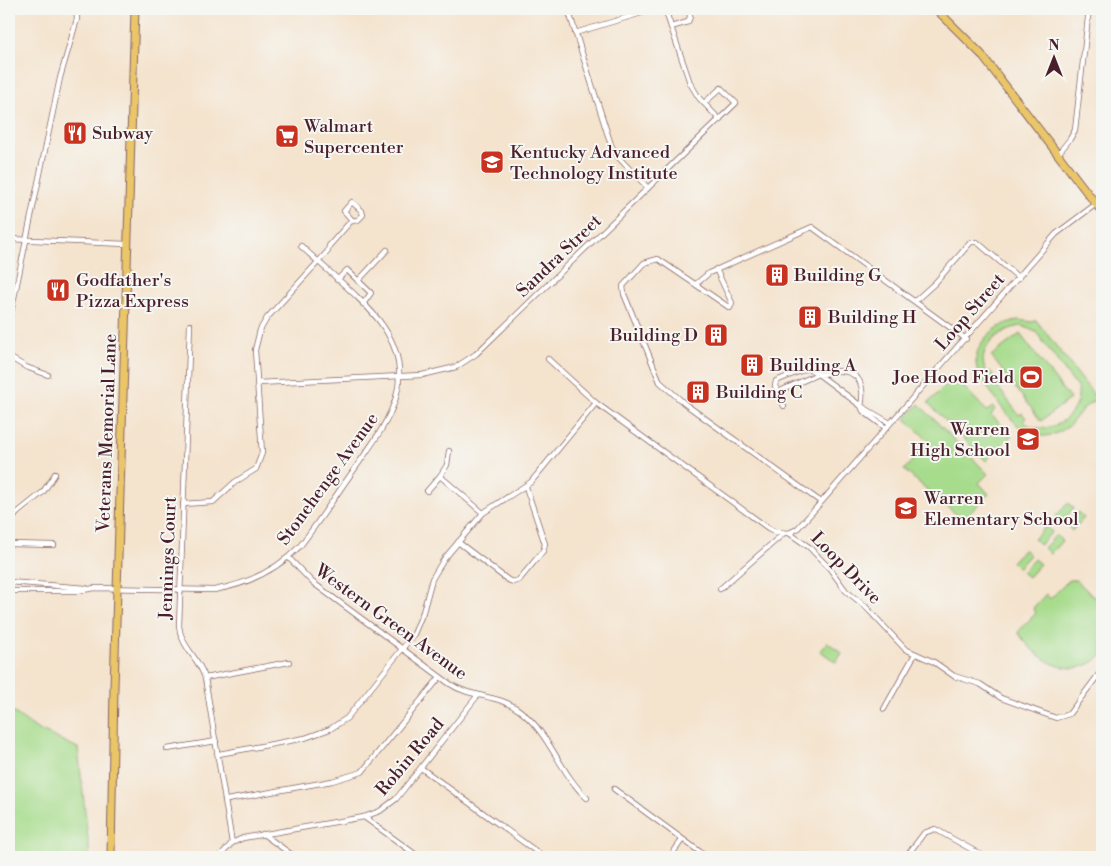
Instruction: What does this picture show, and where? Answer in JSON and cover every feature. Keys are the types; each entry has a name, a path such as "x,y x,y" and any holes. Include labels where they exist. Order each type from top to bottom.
{"main road":[{"name":"Veterans Memorial Lane","path":"111,857 117,589 135,9"},
{"path":"936,9 981,54 1102,212"}],"street":[{"path":"9,322 60,78 77,19 76,9"},
{"path":"568,9 610,145 618,157 648,188"},
{"path":"575,33 655,9"},
{"path":"665,9 690,83 704,103 720,120"},
{"path":"671,27 688,22 690,17 689,9"},
{"path":"1058,154 1075,130 1089,9"},
{"name":"Sandra Street","path":"258,382 442,372 469,359 736,106 736,100 721,88 704,103"},
{"path":"183,504 213,502 259,464 262,453 256,350 260,330 272,313 328,251 329,246 353,221 358,220 363,213 353,202 344,210 353,221"},
{"name":"Loop Street","path":"720,589 787,533 797,529 966,339 1056,234 1096,204"},
{"path":"696,284 704,276 716,269 812,227 966,339"},
{"path":"9,239 127,244"},
{"path":"914,301 936,282 972,242 977,242 1019,278"},
{"name":"Stonehenge Avenue","path":"95,588 214,590 231,587 262,575 289,558 310,533 383,430 395,402 398,375 396,354 388,336 377,319 363,304 301,246"},
{"path":"358,281 387,250"},
{"path":"716,269 732,303 730,308 662,261 654,259 644,262 623,286 624,294 660,382 685,404 821,502"},
{"path":"337,280 347,270 371,293 363,304"},
{"name":"Jennings Court","path":"190,325 180,590 182,638 199,664 205,678 227,800 232,843"},
{"path":"9,357 26,367 48,375"},
{"name":"Loop Drive","path":"548,359 596,403 768,528 787,533 818,555 846,591 865,606 894,639 915,654 934,662 954,676 984,686 1001,698 1056,718 1069,714 1084,690 1102,670"},
{"path":"784,406 775,383 780,379 808,368 890,424"},
{"path":"778,392 818,374 836,371 848,373 859,381 864,389 861,406 863,411 886,428"},
{"path":"828,381 829,373"},
{"path":"219,754 305,738 336,726 356,708 402,650 419,624 432,579 458,542 483,513 526,487 567,442 596,403"},
{"path":"427,491 447,465 449,451"},
{"path":"9,524 17,513 43,492 55,474"},
{"path":"440,476 483,513"},
{"path":"458,542 508,580 513,582 518,580 542,551 545,544 526,487"},
{"path":"9,544 54,545"},
{"name":"Western Green Avenue","path":"289,558 308,578 440,677 462,691 510,704 532,721 549,743 569,778 587,798"},
{"path":"9,582 95,588"},
{"path":"9,591 77,591 95,588"},
{"path":"884,709 915,654"},
{"path":"205,678 289,662"},
{"path":"227,800 332,781 362,772 440,677"},
{"name":"Robin Road","path":"232,843 263,834 364,817 377,813 391,804 478,694"},
{"path":"167,749 216,741"},
{"path":"421,768 544,857"},
{"path":"614,789 707,857"},
{"path":"364,817 418,857"},
{"path":"906,857 924,833 932,829 938,829 985,857"},
{"path":"263,834 295,857"},
{"path":"670,857 682,840"},
{"path":"219,857 232,843"}],"green space":[{"path":"1018,320 1033,322 1036,320 1097,399 1084,407 1066,428 1051,435 1038,436 1026,431 1016,423 980,377 976,357 979,348 990,333","holes":["1022,326 1036,332 1078,389 1078,399 1074,408 1060,423 1051,427 1041,428 1023,421 1026,418 1022,413 1019,415 991,378 994,376 990,371 987,373 984,364 983,356 986,349 991,342 1005,331"]},
{"name":"Joe Hood Field","path":"1020,334 1070,399 1041,421 991,356"},
{"path":"954,377 987,411 993,407 995,409 991,415 1012,435 986,461 928,403"},
{"path":"919,404 988,474 979,483 989,494 963,520 904,470 929,441 905,419"},
{"path":"1068,503 1074,508 1062,521 1056,516"},
{"path":"1078,512 1084,518 1072,531 1066,525"},
{"path":"1046,526 1052,532 1040,545 1034,539"},
{"path":"1056,535 1062,541 1050,554 1044,548"},
{"path":"1024,549 1030,555 1018,568 1012,562"},
{"path":"1034,559 1040,564 1028,577 1022,572"},
{"path":"1069,580 1076,580 1095,598 1098,593 1102,598 1102,655 1091,663 1067,668 1056,665 1035,652 1018,632 1036,613 1033,608 1046,594 1050,599"},
{"path":"827,642 842,653 836,662 820,651"},
{"path":"9,709 37,729 78,748 90,857 9,857"}],"place":[{"name":"Subway","path":"75,133"},
{"name":"Walmart Supercenter","path":"287,136"},
{"name":"Kentucky Advanced Technology Institute","path":"492,162"},
{"name":"Building G","path":"777,275"},
{"name":"Godfather's Pizza Express","path":"58,290"},
{"name":"Building H","path":"810,317"},
{"name":"Building D","path":"716,335"},
{"name":"Building A","path":"752,365"},
{"name":"Joe Hood Field","path":"1031,377"},
{"name":"Building C","path":"698,392"},
{"name":"Warren High School","path":"1028,439"},
{"name":"Warren Elementary School","path":"906,508"}]}
